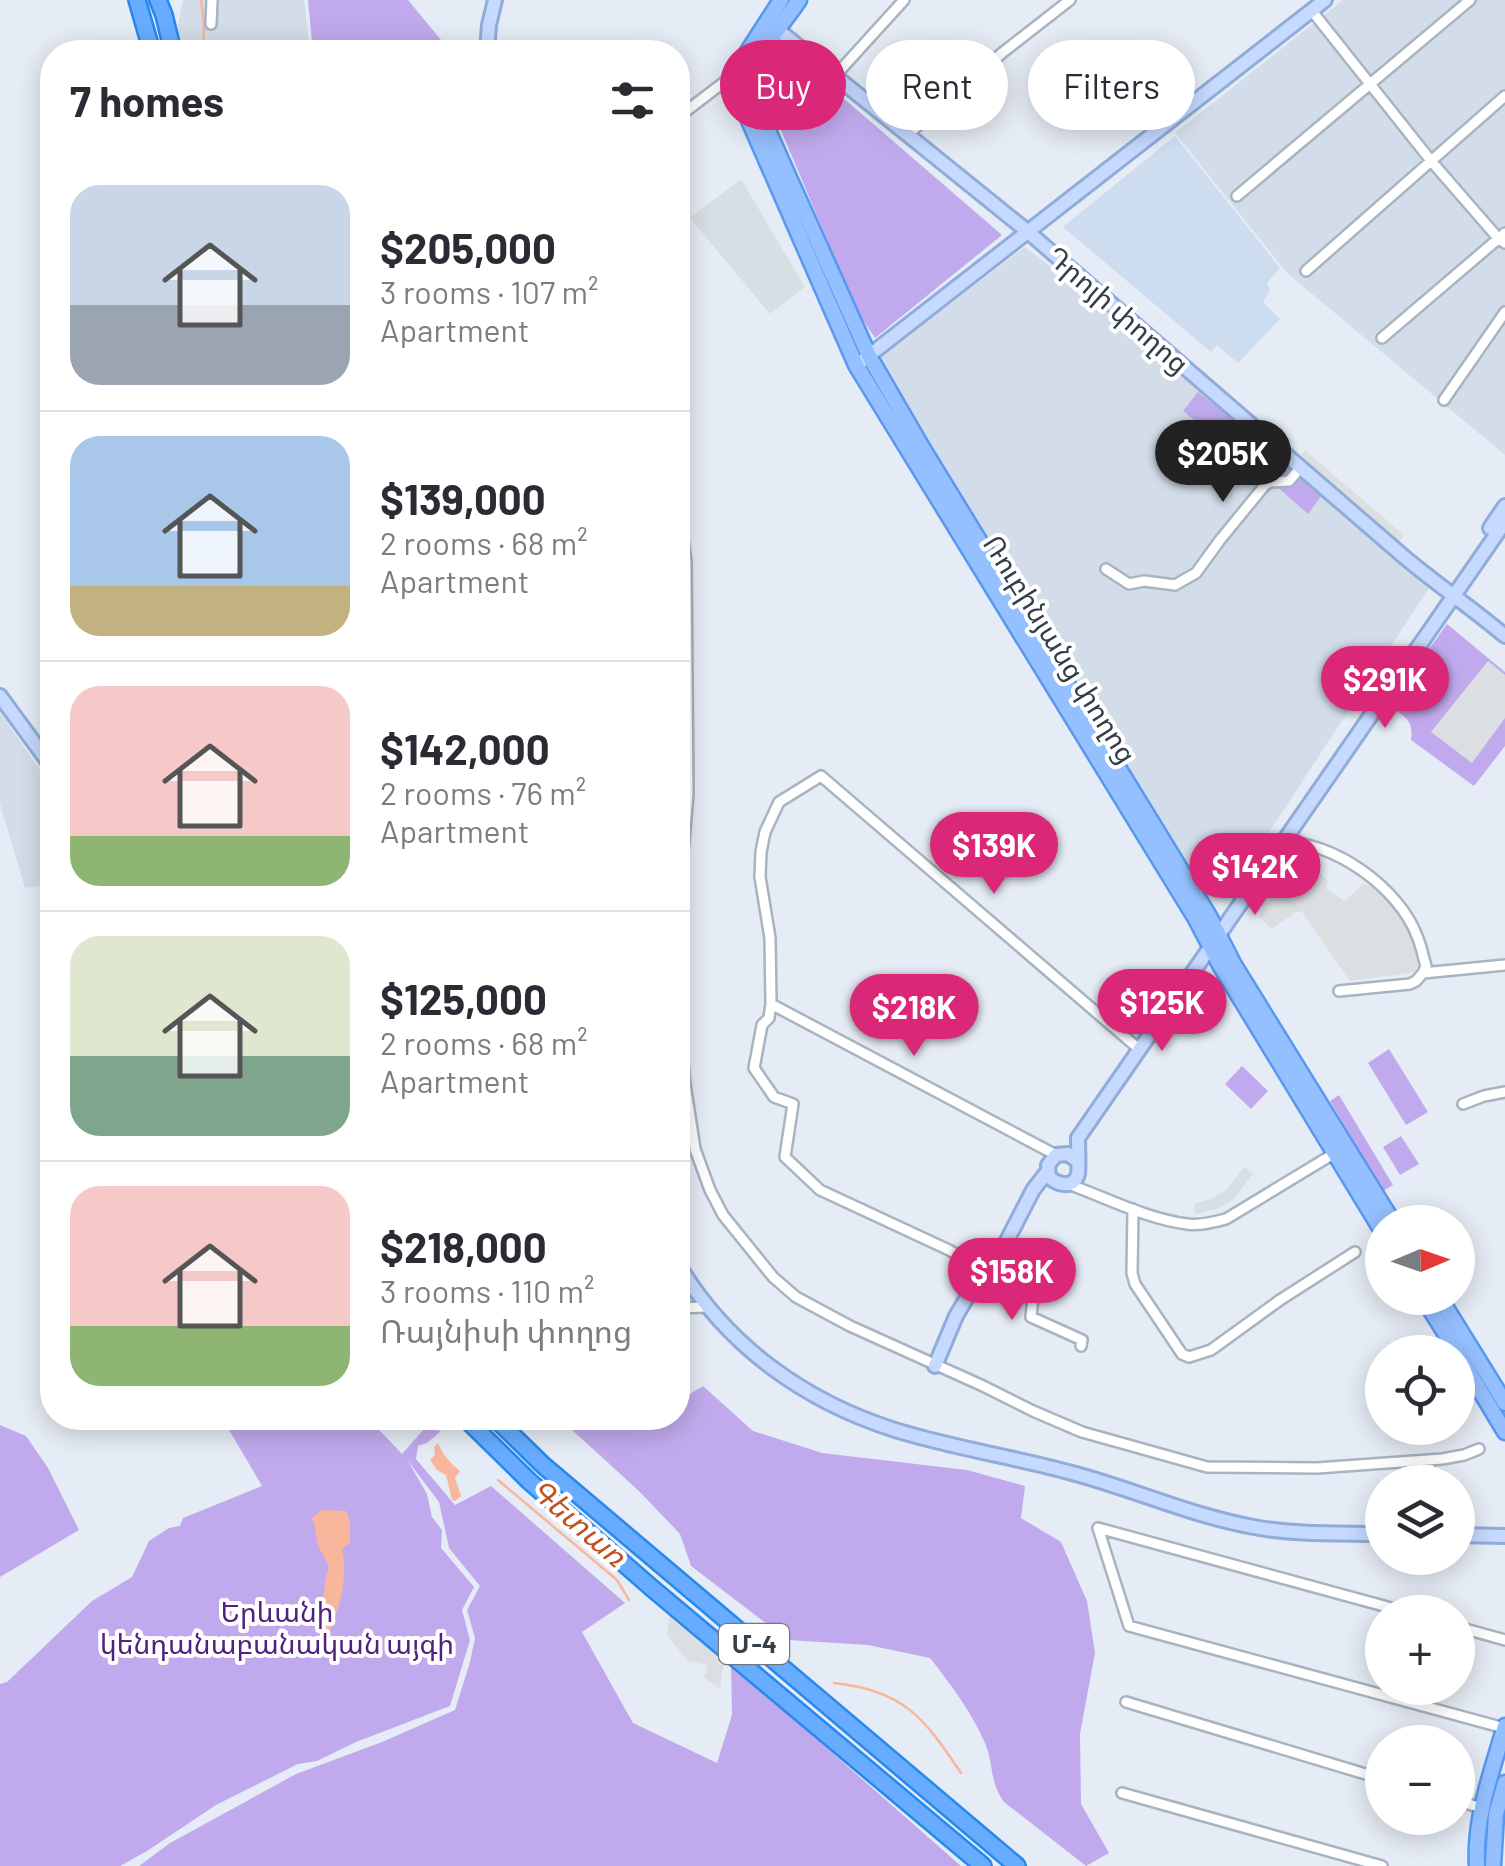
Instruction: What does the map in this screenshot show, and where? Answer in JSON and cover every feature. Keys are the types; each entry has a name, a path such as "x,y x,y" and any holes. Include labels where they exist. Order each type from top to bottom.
{"highway":[{"path":"137,0 149,40"},
{"path":"158,0 169,40"},
{"name":"Մ-4","path":"477,1430 640,1578 983,1866"},
{"name":"Մ-4","path":"507,1430 543,1466 1017,1866"}],"main road":[{"path":"755,40 781,0"},
{"path":"772,40 799,0"},
{"name":"Ռուբինյանց փողոց","path":"754,130 862,361 1212,936 1234,964 1383,1205"},
{"name":"Ռուբինյանց փողոց","path":"1212,936 1220,966 1366,1205"},
{"path":"1451,1315 1505,1403"},
{"path":"1475,1383 1505,1432"},
{"path":"1477,1866 1482,1808 1505,1727"},
{"path":"1493,1866 1496,1814 1505,1783"}],"street":[{"path":"211,24 212,0"},
{"path":"488,40 495,0"},
{"path":"846,64 904,0"},
{"path":"907,135 1070,0"},
{"path":"862,361 1326,0"},
{"path":"1237,196 1470,0"},
{"path":"1312,11 1432,162 1503,238 1382,338"},
{"name":"Դրոյի փողոց","path":"778,30 790,40"},
{"name":"Դրոյի փողոց","path":"846,87 1027,231 1505,639"},
{"path":"690,110 720,90"},
{"path":"1306,271 1505,96"},
{"path":"1444,400 1505,312"},
{"path":"1106,570 1130,584 1144,581 1175,585 1196,573 1265,485 1289,481 1302,467"},
{"path":"1212,936 1282,842 1505,506"},
{"path":"936,1366 956,1316 975,1284 991,1268 1070,1135 1450,594 1505,522"},
{"path":"0,696 40,750"},
{"path":"1081,1346 1082,1340 1031,1317 1034,1287 820,1190 785,1156 793,1104 774,1097 754,1068 770,1004 770,938 760,877 761,852 765,832 779,802 822,776 1136,1046"},
{"path":"1282,842 1335,853 1383,887 1417,934 1426,966 1416,982 1340,991"},
{"path":"1423,973 1505,965"},
{"path":"770,1004 1040,1147 1054,1164 1060,1185 1073,1180 1079,1171 1078,1138 1136,1046"},
{"path":"1464,1104 1505,1092"},
{"path":"690,1119 695,1149 723,1215 773,1277 796,1297 1082,1432 1207,1467 1317,1468 1428,1460 1479,1449"},
{"path":"1073,1180 1133,1209 1189,1224 1226,1219 1335,1153"},
{"path":"1054,1164 1072,1156 1076,1160"},
{"path":"1133,1209 1135,1284 1182,1354 1189,1357 1210,1350 1355,1252"},
{"path":"690,1282 706,1307 756,1357 822,1399 863,1419 1061,1470 1257,1528 1365,1533"},
{"path":"690,1308 706,1307"},
{"path":"1428,1460 1429,1465"},
{"path":"1365,1601 1098,1528 1129,1626 1365,1689"},
{"path":"1475,1535 1505,1536"},
{"path":"1475,1631 1505,1640"},
{"path":"1126,1702 1365,1773"},
{"path":"1423,1705 1505,1727"},
{"path":"1122,1794 1382,1866"},
{"path":"1475,1806 1482,1808"}],"shaded area":[{"path":"183,0 304,0 309,40 178,40"},
{"path":"1343,0 1505,0 1505,455 1287,273 1175,133 1195,130 1195,117"},
{"path":"1175,136 1280,268 1267,283 1270,291 1263,302 1280,319 1238,363 1217,345 1211,352 1063,227"},
{"path":"741,179 805,287 770,314 690,218"},
{"path":"1025,247 1195,376 1429,588 1226,898 1197,883 879,358"},
{"path":"1305,450 1404,535 1399,542 1300,456"},
{"path":"1488,661 1505,675 1505,718 1472,763 1431,732"},
{"path":"0,712 40,770 40,886 25,888 0,804"},
{"path":"1305,860 1328,881 1326,888 1344,901 1364,884 1381,890 1411,934 1418,957 1417,972 1350,981 1302,912 1271,929 1259,916 1278,888"},
{"path":"1244,1167 1253,1174 1234,1199 1219,1208 1195,1214 1194,1204 1225,1191"},
{"path":"438,1443 460,1471 455,1478 461,1496 455,1501 446,1475 430,1460"},
{"path":"322,1510 346,1511 350,1522 350,1543 342,1549 342,1593 328,1635 321,1631 329,1566 318,1546 311,1519"},
{"path":"670,1612 724,1659 720,1690 704,1677 708,1665 688,1661 667,1635"}],"green space":[{"path":"308,0 408,0 441,40 312,40"},
{"path":"846,100 866,118 866,130 880,130 1002,235 875,338 857,311 781,130 846,130"},
{"path":"1198,392 1235,421 1220,441 1183,411"},
{"path":"1246,430 1322,495 1308,514 1265,476 1259,481 1227,450"},
{"path":"1447,624 1505,672 1505,746 1474,786 1411,740 1409,723 1389,705"},
{"path":"1389,1049 1428,1112 1406,1125 1368,1063"},
{"path":"1242,1066 1268,1091 1251,1109 1225,1084"},
{"path":"1339,1095 1393,1185 1383,1191 1330,1101"},
{"path":"1401,1136 1419,1164 1400,1175 1383,1147"},
{"path":"703,1386 753,1431 822,1453 967,1470 1025,1486 1021,1518 1061,1542 1087,1601 1095,1653 1080,1734 1081,1804 1109,1853 1086,1866 1004,1802 979,1731 930,1658 868,1645 788,1640 691,1566 680,1534 572,1430 690,1430 690,1394"},
{"path":"0,1425 26,1436 48,1468 79,1530 0,1577"},
{"name":"Երևանի կենդանաբանական այգի","path":"229,1430 379,1430 402,1454 423,1430 441,1431 418,1446 416,1459 455,1505 491,1486 625,1603 582,1632 633,1723 717,1763 732,1715 731,1664 961,1866 139,1866 170,1843 296,1774 455,1710 475,1638 467,1610 480,1586 449,1548 439,1502 408,1461 427,1494 432,1517 442,1530 441,1548 474,1587 462,1610 470,1640 450,1706 317,1761 298,1764 216,1805 120,1866 0,1866 0,1684 7,1682 92,1601 132,1577 149,1541 180,1526 183,1518 262,1486"}],"waterway":[{"name":"Գետառ","path":"201,0 203,40"},
{"name":"Գետառ","path":"498,1480 617,1580 629,1600"},
{"name":"Գետառ","path":"834,1683 896,1700 923,1722 961,1773"}]}
